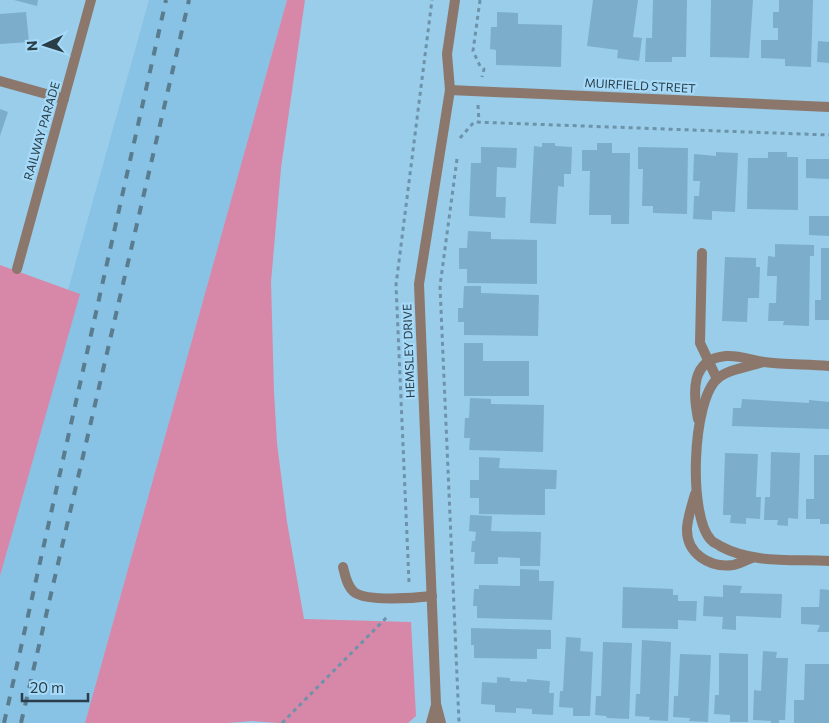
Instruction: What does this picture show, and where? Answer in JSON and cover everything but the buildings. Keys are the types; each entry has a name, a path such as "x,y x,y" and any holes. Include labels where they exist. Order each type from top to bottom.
{"street":[{"name":"RAILWAY PARADE","path":"17,269 91,0"},
{"name":"HEMSLEY DRIVE","path":"441,723 436,704 419,284 450,90 447,54 455,0"},
{"path":"0,81 64,99"},
{"name":"MUIRFIELD STREET","path":"450,90 829,107"},
{"path":"702,253 700,343 717,379"},
{"path":"699,422 694,400 694,382 700,370 708,361 725,356 763,362 829,366"},
{"path":"763,362 728,372 717,379 707,392 699,422 696,493 700,520 711,540 730,551 752,558 829,561"},
{"path":"696,493 690,510 687,530 690,543 697,556 717,565 734,564 752,558"},
{"path":"343,566 350,587 360,595 410,599 432,596"},
{"name":"HEMSLEY DRIVE","path":"431,723 436,704"}],"path":[{"path":"478,122 477,91 484,69 480,66 473,51 480,0"},
{"path":"459,146 460,137 474,122 829,135"},
{"path":"458,156 440,286 459,722"},
{"path":"282,723 394,610 410,599"}],"shaded area":[{"path":"149,0 287,0 85,723 0,723 0,576 79,294 68,290"},
{"path":"287,0 305,0 281,168 271,282 274,392 277,443 287,522 304,619 411,622 416,716 408,723 279,723 252,721 227,723 85,723"},
{"path":"0,265 80,294 0,576"}],"railway":[{"path":"4,723 166,0"},
{"path":"21,723 189,0"}]}
